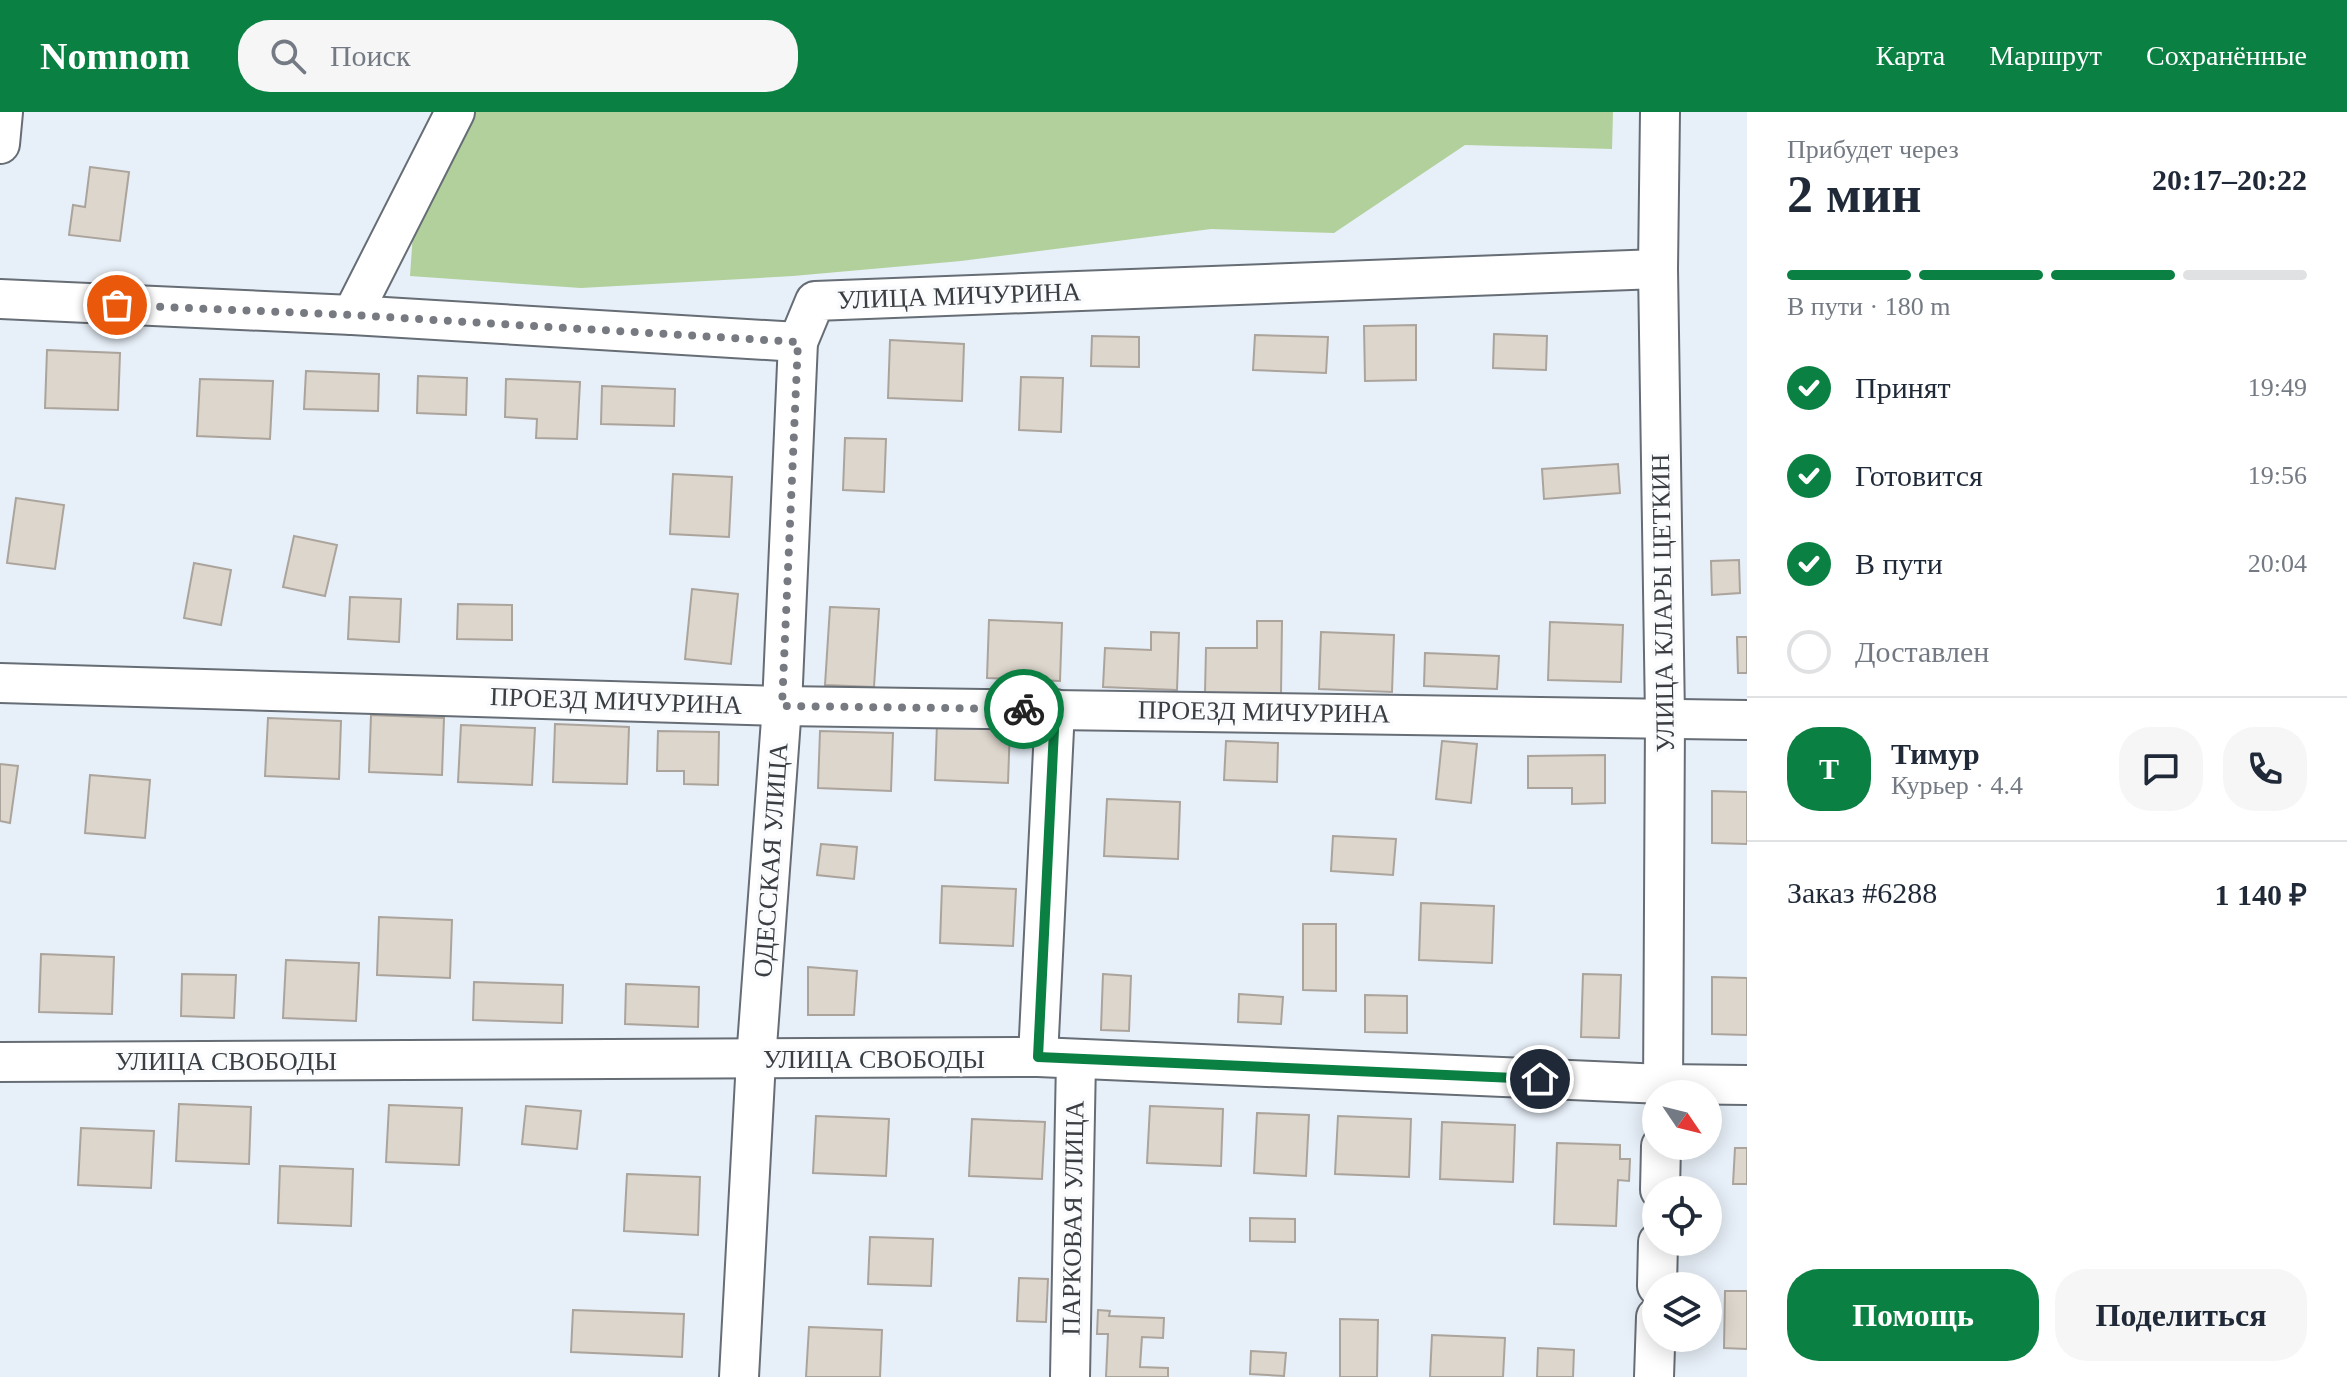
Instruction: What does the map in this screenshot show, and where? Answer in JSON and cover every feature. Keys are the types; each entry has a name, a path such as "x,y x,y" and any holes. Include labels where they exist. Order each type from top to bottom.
{"street":[{"path":"0,144 3,112"},
{"path":"352,315 455,112"},
{"name":"УЛИЦА КЛАРЫ ЦЕТКИН","path":"1660,112 1658,269 1665,717 1663,1080"},
{"name":"УЛИЦА МИЧУРИНА","path":"798,342 815,301 1658,269"},
{"path":"0,299 352,315 798,342"},
{"name":"ОДЕССКАЯ УЛИЦА","path":"739,1377 756,1060 782,706 798,342"},
{"name":"ПРОЕЗД МИЧУРИНА","path":"0,683 782,706 1747,720"},
{"path":"1038,1057 1055,709"},
{"name":"УЛИЦА СВОБОДЫ","path":"0,1062 1038,1057 1642,1088"},
{"name":"ПАРКОВАЯ УЛИЦА","path":"1070,1377 1076,1060"},
{"name":"УЛИЦА СВОБОДЫ","path":"1722,1086 1747,1085"},
{"path":"1654,1377 1655,1352"}],"green space":[{"path":"450,112 1613,112 1612,149 1465,145 1334,233 1211,229 961,261 793,276 581,288 410,276 414,219"}],"building":[{"path":"90,167 129,172 120,241 69,235 73,205 85,207"},
{"path":"1416,325 1416,380 1365,381 1364,326"},
{"path":"1494,334 1547,336 1546,370 1493,368"},
{"path":"1255,335 1328,337 1326,373 1253,370"},
{"path":"1092,336 1139,337 1139,367 1091,366"},
{"path":"890,340 964,344 962,401 888,398"},
{"path":"47,350 120,353 118,410 45,408"},
{"path":"306,371 379,374 378,411 304,409"},
{"path":"418,376 467,378 466,415 417,413"},
{"path":"1021,377 1063,378 1061,432 1019,430"},
{"path":"200,379 273,381 270,439 197,436"},
{"path":"506,379 580,382 577,439 536,438 537,419 505,417"},
{"path":"602,386 675,389 674,426 601,424"},
{"path":"845,438 886,439 884,492 843,490"},
{"path":"1618,464 1620,493 1544,499 1542,469"},
{"path":"673,474 732,477 729,537 670,534"},
{"path":"16,498 64,505 55,569 7,563"},
{"path":"294,536 337,545 325,596 283,587"},
{"path":"1739,560 1740,593 1712,595 1711,561"},
{"path":"194,563 231,570 221,625 184,618"},
{"path":"692,589 738,594 731,664 685,659"},
{"path":"350,597 401,599 399,642 348,639"},
{"path":"458,604 512,605 512,640 457,639"},
{"path":"830,607 879,609 874,687 825,685"},
{"path":"989,620 1062,623 1060,681 987,678"},
{"path":"1257,621 1282,621 1281,694 1205,693 1206,648 1257,648"},
{"path":"1550,622 1623,625 1621,682 1548,680"},
{"path":"1151,632 1179,633 1177,690 1103,687 1105,648 1151,650"},
{"path":"1321,632 1394,635 1392,692 1319,689"},
{"path":"1737,637 1747,637 1747,673 1738,673"},
{"path":"1425,653 1499,656 1497,689 1424,686"},
{"path":"371,715 444,718 442,775 369,772"},
{"path":"268,718 341,721 339,779 265,776"},
{"path":"937,723 1010,726 1008,783 935,780"},
{"path":"555,724 629,727 627,784 553,782"},
{"path":"461,725 535,728 532,785 458,782"},
{"path":"658,731 719,732 718,785 684,784 684,771 657,771"},
{"path":"820,731 893,733 891,791 818,788"},
{"path":"1226,741 1278,743 1277,782 1224,780"},
{"path":"1442,741 1477,744 1471,803 1436,799"},
{"path":"1605,755 1605,803 1572,804 1572,788 1528,788 1528,756"},
{"path":"0,764 18,766 10,823 0,821"},
{"path":"90,775 150,780 145,838 85,833"},
{"path":"1712,791 1747,792 1747,844 1712,843"},
{"path":"1107,799 1180,802 1178,859 1104,856"},
{"path":"1333,836 1396,839 1393,875 1331,871"},
{"path":"821,844 857,847 854,879 817,875"},
{"path":"942,886 1016,889 1013,946 940,943"},
{"path":"1421,903 1494,906 1492,963 1419,960"},
{"path":"379,917 452,920 450,978 377,975"},
{"path":"1303,924 1336,924 1336,991 1303,990"},
{"path":"41,954 114,957 112,1014 39,1012"},
{"path":"286,960 359,963 356,1021 283,1018"},
{"path":"808,967 857,971 854,1015 808,1015"},
{"path":"182,974 236,975 234,1018 181,1016"},
{"path":"1103,974 1131,976 1129,1031 1101,1030"},
{"path":"1583,974 1621,975 1619,1038 1581,1037"},
{"path":"1712,977 1747,978 1747,1035 1712,1034"},
{"path":"474,982 563,985 562,1023 473,1020"},
{"path":"626,984 699,987 698,1027 625,1024"},
{"path":"1239,994 1283,997 1281,1024 1238,1022"},
{"path":"1365,995 1407,996 1407,1033 1365,1032"},
{"path":"179,1104 251,1107 249,1164 176,1161"},
{"path":"389,1105 462,1108 459,1165 386,1162"},
{"path":"526,1106 581,1111 577,1149 522,1144"},
{"path":"1150,1106 1223,1109 1221,1166 1147,1163"},
{"path":"1257,1113 1309,1115 1306,1176 1254,1173"},
{"path":"816,1116 889,1119 886,1176 813,1173"},
{"path":"1338,1116 1411,1119 1409,1177 1335,1174"},
{"path":"972,1119 1045,1122 1042,1179 969,1176"},
{"path":"1442,1122 1515,1125 1513,1182 1440,1179"},
{"path":"81,1128 154,1131 151,1188 78,1185"},
{"path":"1557,1143 1620,1145 1620,1159 1630,1159 1629,1181 1618,1180 1616,1226 1554,1224"},
{"path":"1735,1148 1747,1148 1747,1184 1733,1184"},
{"path":"280,1166 353,1169 351,1226 278,1223"},
{"path":"627,1174 700,1177 698,1235 624,1231"},
{"path":"1250,1218 1295,1219 1295,1242 1250,1241"},
{"path":"870,1237 933,1239 931,1286 868,1284"},
{"path":"1019,1278 1048,1279 1046,1322 1017,1321"},
{"path":"1725,1291 1747,1291 1747,1349 1724,1348"},
{"path":"573,1310 684,1314 682,1357 571,1352"},
{"path":"1098,1310 1110,1311 1109,1316 1164,1318 1163,1338 1142,1337 1140,1367 1168,1368 1168,1377 1106,1377 1108,1334 1097,1334"},
{"path":"1340,1319 1378,1320 1377,1377 1340,1377"},
{"path":"809,1327 882,1330 880,1377 806,1377"},
{"path":"1432,1335 1505,1338 1503,1377 1430,1377"},
{"path":"1538,1348 1574,1350 1573,1377 1537,1377"},
{"path":"1251,1351 1286,1353 1284,1376 1250,1374"}],"way so far":[{"path":"117,305 352,315 798,342 782,706 1024,709"}],"route":[{"path":"1024,709 1055,709 1038,1057 1540,1079"}]}
